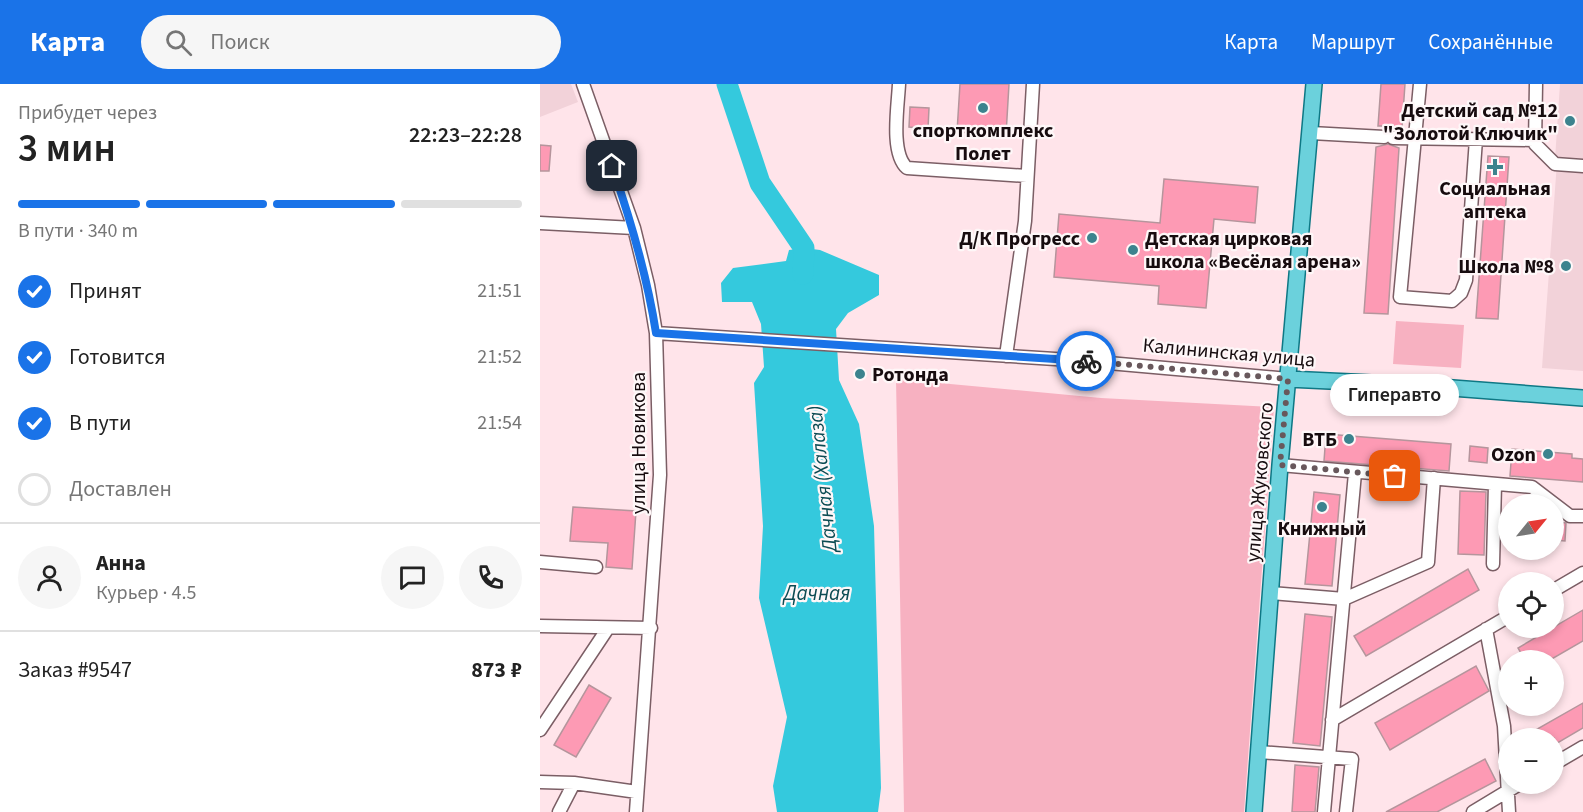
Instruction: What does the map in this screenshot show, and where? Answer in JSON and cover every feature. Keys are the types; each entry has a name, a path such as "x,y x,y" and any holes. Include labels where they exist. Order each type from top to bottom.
{"main road":[{"name":"улица Жуковского","path":"1254,812 1280,465 1314,84"},
{"name":"Калининская улица","path":"1288,379 1413,385 1583,398"}],"street":[{"name":"улица Новикова","path":"583,84 634,228 648,285 656,333 660,475 651,628 636,812"},
{"path":"899,84 897,146 900,159 907,168 1027,176"},
{"path":"1006,356 1024,221 1033,84"},
{"path":"1420,84 1400,297 1452,301 1461,293 1466,280 1476,139"},
{"path":"1536,84 1533,140 1555,164 1583,166"},
{"path":"1311,133 1416,139 1533,140"},
{"path":"540,223 634,228"},
{"name":"Калининская улица","path":"656,333 1006,356 1288,379"},
{"path":"1280,465 1532,487 1570,516 1583,516"},
{"path":"1324,812 1355,473"},
{"path":"1271,593 1344,598 1428,562 1434,478"},
{"path":"1493,564 1495,484"},
{"path":"540,562 596,567"},
{"path":"1564,584 1583,573"},
{"path":"1332,720 1498,622"},
{"path":"540,626 651,628"},
{"path":"540,730 608,628"},
{"path":"1486,629 1504,728"},
{"path":"1564,758 1583,747"},
{"path":"1259,752 1352,759 1346,812"},
{"path":"540,782 574,783 637,792"},
{"path":"559,812 574,783"},
{"path":"1473,812 1502,794"},
{"path":"1509,794 1509,812"}],"shaded area":[{"path":"540,84 571,84 578,102 540,117"},
{"name":"Детский сад №12 \"Золотой Ключик\"","path":"1560,84 1583,84 1583,161 1555,159"},
{"name":"Школа №8","path":"1557,162 1583,164 1583,371 1542,368"},
{"path":"1396,321 1464,325 1461,368 1393,364"},
{"path":"896,379 1101,398 1274,407 1244,812 904,812"}],"water":[{"name":"Дачная","path":"804,248 820,250 879,275 879,295 848,313 836,329 839,380 859,424 874,526 881,788 878,812 777,812 773,786 787,717 759,598 763,526 754,383 764,367 761,324 752,302 722,302 721,283 733,268 786,261 789,250"}],"building":[{"name":"спорткомплекс Полет","path":"960,84 1009,84 1006,135 957,132"},
{"path":"1381,84 1405,84 1402,127 1394,127 1394,130 1389,131 1385,126 1378,126"},
{"path":"910,107 929,108 928,129 909,127"},
{"path":"1388,144 1399,148 1388,314 1364,313 1376,147"},
{"path":"540,145 551,146 549,171 540,171"},
{"path":"1488,156 1509,157 1498,319 1476,318"},
{"name":"Детская цирковая школа «Весёлая арена»","path":"1164,179 1258,187 1255,223 1214,219 1206,308 1158,304 1159,286 1054,277 1059,214 1160,223"},
{"path":"1326,434 1451,444 1449,471 1324,461"},
{"path":"1470,446 1488,448 1487,463 1469,461"},
{"path":"1512,449 1572,454 1572,458 1583,459 1583,482 1510,476"},
{"path":"1460,491 1486,492 1484,555 1458,554"},
{"path":"1314,492 1340,495 1332,586 1305,584"},
{"path":"573,507 636,511 632,569 606,567 608,543 570,541"},
{"path":"1564,523 1566,523 1564,541"},
{"path":"1468,569 1479,590 1366,656 1354,636"},
{"path":"1583,610 1583,641 1564,652 1564,650 1519,650 1518,648 1535,638 1564,638 1564,621"},
{"path":"1305,614 1332,617 1320,746 1293,743"},
{"path":"1476,666 1489,691 1390,750 1375,723"},
{"path":"589,685 611,698 576,757 554,745"},
{"path":"1583,703 1583,728 1564,739 1564,728 1539,728 1564,716 1564,714"},
{"path":"1485,759 1496,781 1437,812 1386,812"},
{"path":"1295,765 1319,767 1315,812 1292,812"}],"waterway":[{"name":"Дачная","path":"727,84 760,183 804,248 803,274"}],"way so far":[{"path":"1086,361 1288,379 1280,465 1395,476"}],"place":[{"name":"спорткомплекс Полет","path":"983,108"},
{"name":"Детский сад №12 \"Золотой Ключик\"","path":"1570,121"},
{"name":"Социальная аптека","path":"1495,167"},
{"name":"Д/К Прогресс","path":"1092,238"},
{"name":"Детская цирковая школа «Весёлая арена»","path":"1133,250"},
{"name":"Школа №8","path":"1566,266"},
{"name":"Ротонда","path":"860,374"},
{"name":"ВТБ","path":"1349,439"},
{"name":"Ozon","path":"1548,454"},
{"name":"Гиперавто","path":"1395,476"},
{"name":"Книжный","path":"1322,507"}],"route":[{"path":"612,166 634,228 648,285 656,333 1086,361"}],"water label":[{"name":"Дачная (Халаза)","path":"822,479"}]}
